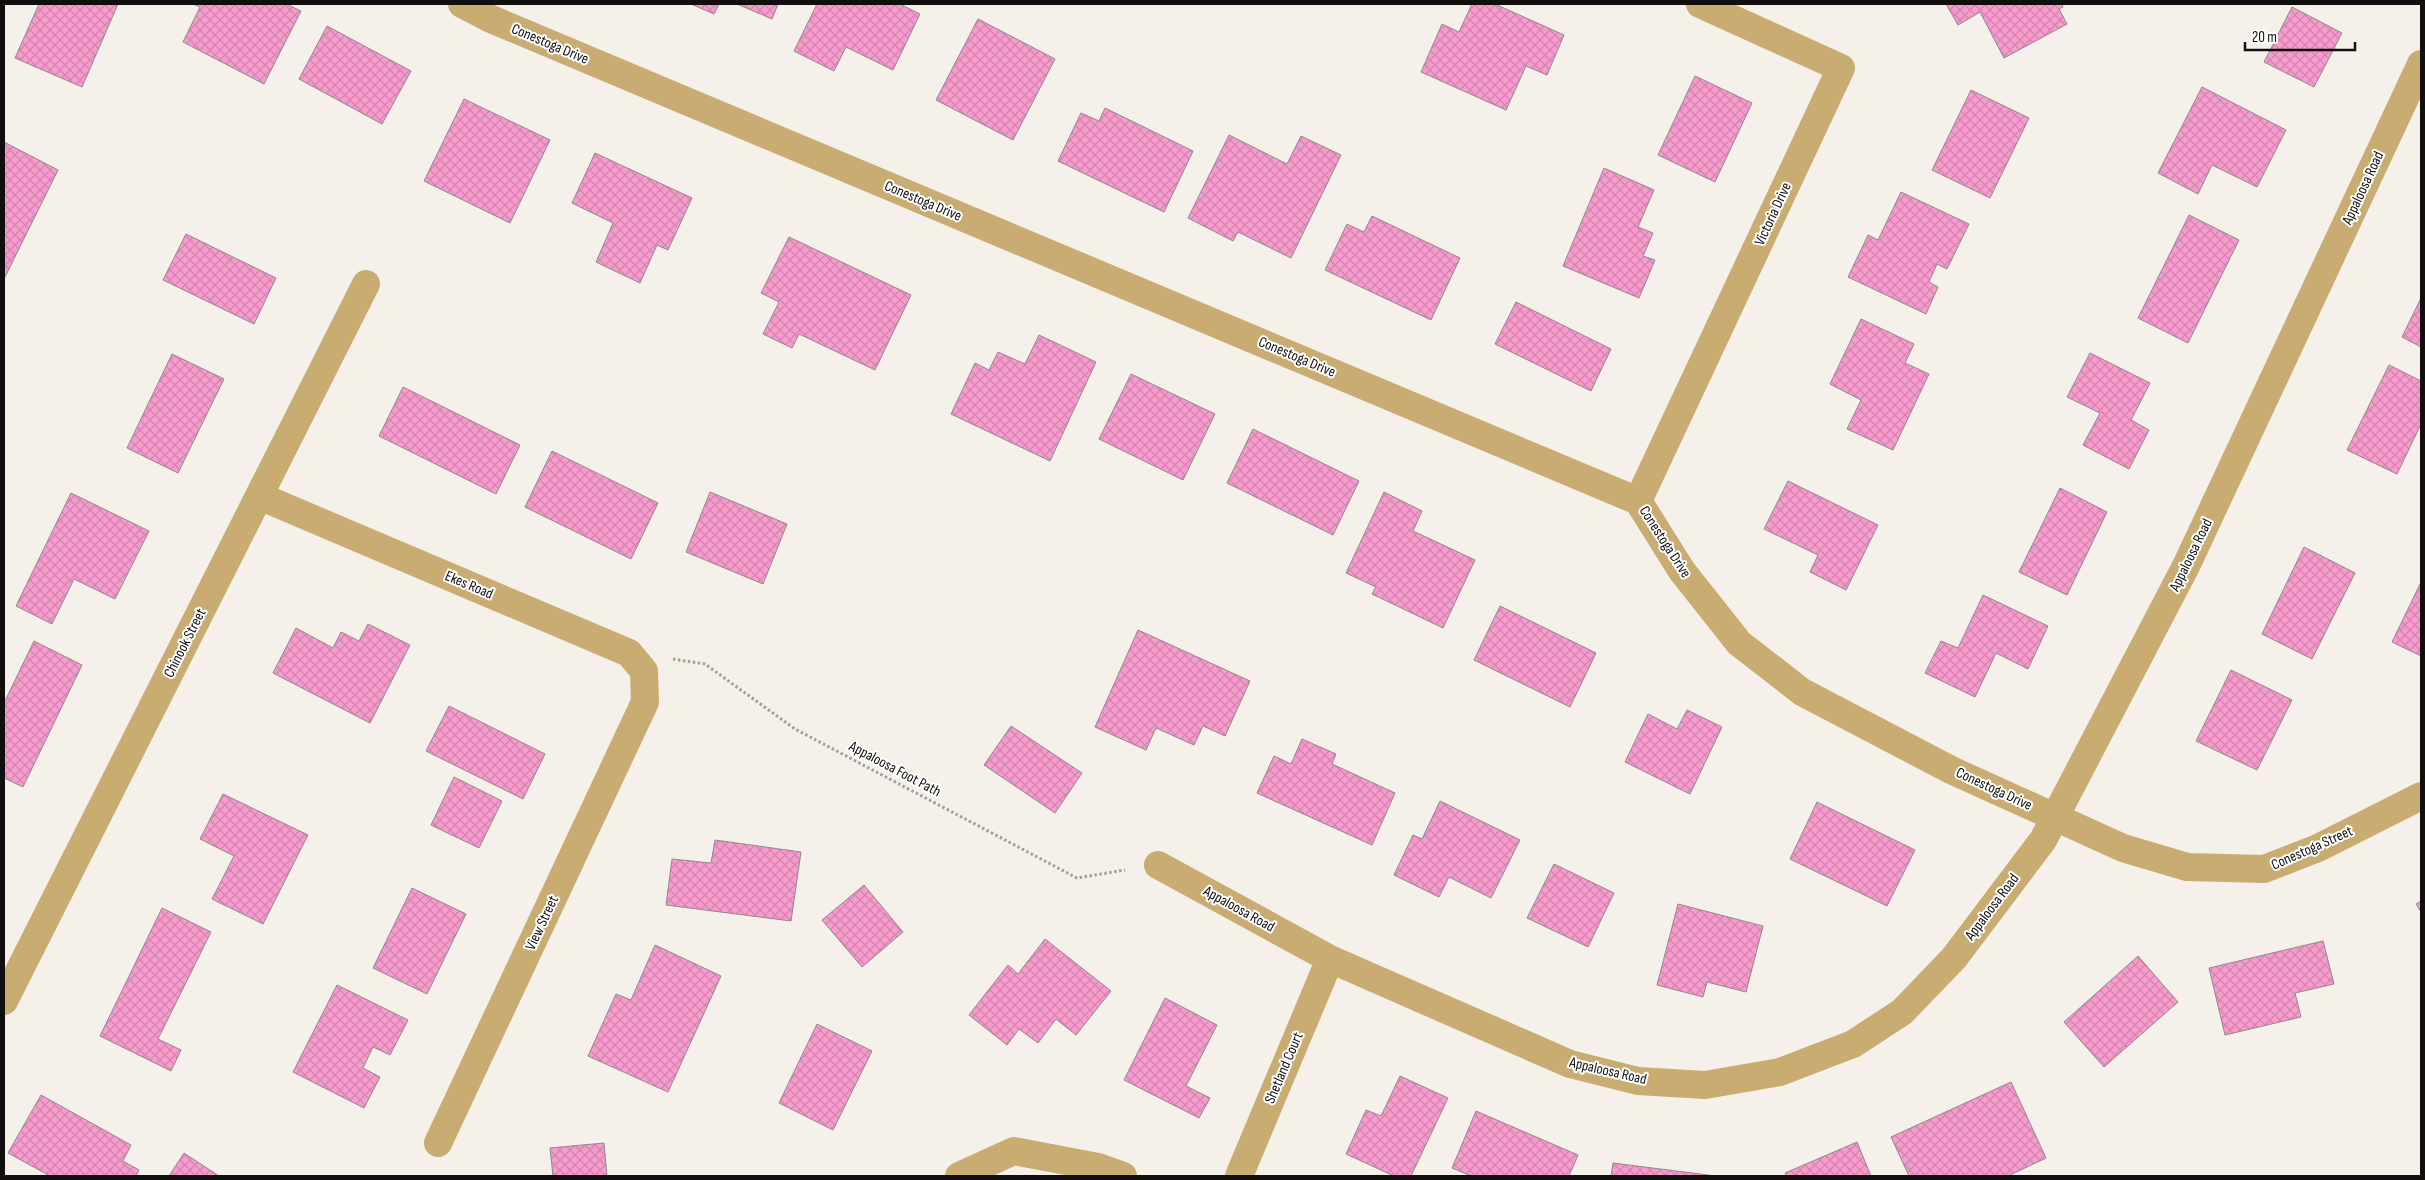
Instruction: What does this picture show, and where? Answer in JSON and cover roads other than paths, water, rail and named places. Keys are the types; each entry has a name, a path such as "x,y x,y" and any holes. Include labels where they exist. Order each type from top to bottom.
{"street":[{"name":"Conestoga Drive","path":"462,4 500,23 1638,501 1682,571 1739,643 1802,692 1951,770 2055,817"},
{"name":"Victoria Drive","path":"1638,501 1841,68 1700,4"},
{"name":"Appaloosa Road","path":"1158,865 1330,959 1570,1064 1638,1081 1705,1085 1780,1072 1853,1044 1902,1012 1954,958 2043,840 2186,566 2421,64"},
{"name":"Chinook Street","path":"4,1001 366,284"},
{"name":"Ekes Road","path":"259,496 629,653 644,671 645,702"},
{"name":"View Street","path":"438,1143 645,702"},
{"name":"Conestoga Street","path":"2055,817 2123,848 2187,867 2264,869 2318,848 2421,796"},
{"name":"Shetland Court","path":"1239,1176 1330,959"},
{"path":"959,1176 1014,1151 1098,1167 1123,1176"}]}
